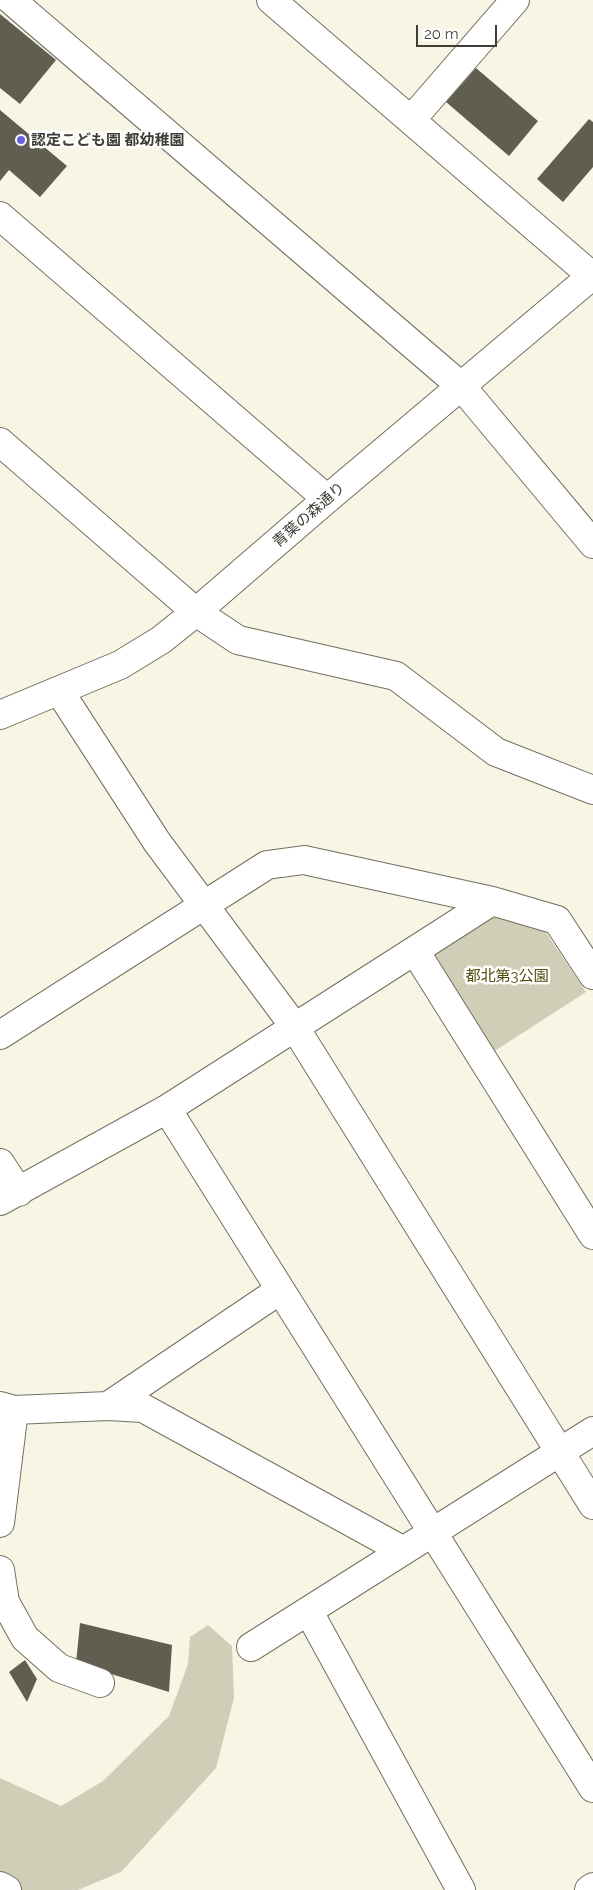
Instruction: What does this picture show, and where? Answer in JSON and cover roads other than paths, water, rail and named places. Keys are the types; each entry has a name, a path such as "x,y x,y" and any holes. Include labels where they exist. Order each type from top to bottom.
{"street":[{"path":"11,0 462,387 593,544"},
{"path":"271,0 593,276"},
{"path":"410,120 515,0"},
{"path":"0,216 327,499"},
{"name":"青葉の森通り","path":"0,715 60,692 120,665 161,640 593,276"},
{"path":"0,442 196,612 238,640 396,676 496,752 593,790"},
{"path":"60,692 157,842 202,905 294,1026 593,1505"},
{"path":"0,1035 267,865 304,860 492,901 558,920 593,975"},
{"path":"0,1163 9,1196 167,1109 492,901"},
{"path":"416,951 593,1235"},
{"path":"167,1109 593,1788"},
{"path":"108,1406 280,1290"},
{"path":"0,1523 7,1409 108,1406 143,1408 402,1550"},
{"path":"251,1647 593,1431"},
{"path":"0,1570 6,1602 25,1638 59,1668 100,1684"},
{"path":"309,1612 462,1890"},
{"path":"0,1886 7,1890"},
{"path":"589,1890 593,1887"}],"place":[{"name":"認定こども園 都幼稚園","path":"21,140"}],"park label":[{"name":"都北第3公園","path":"507,976"}]}
